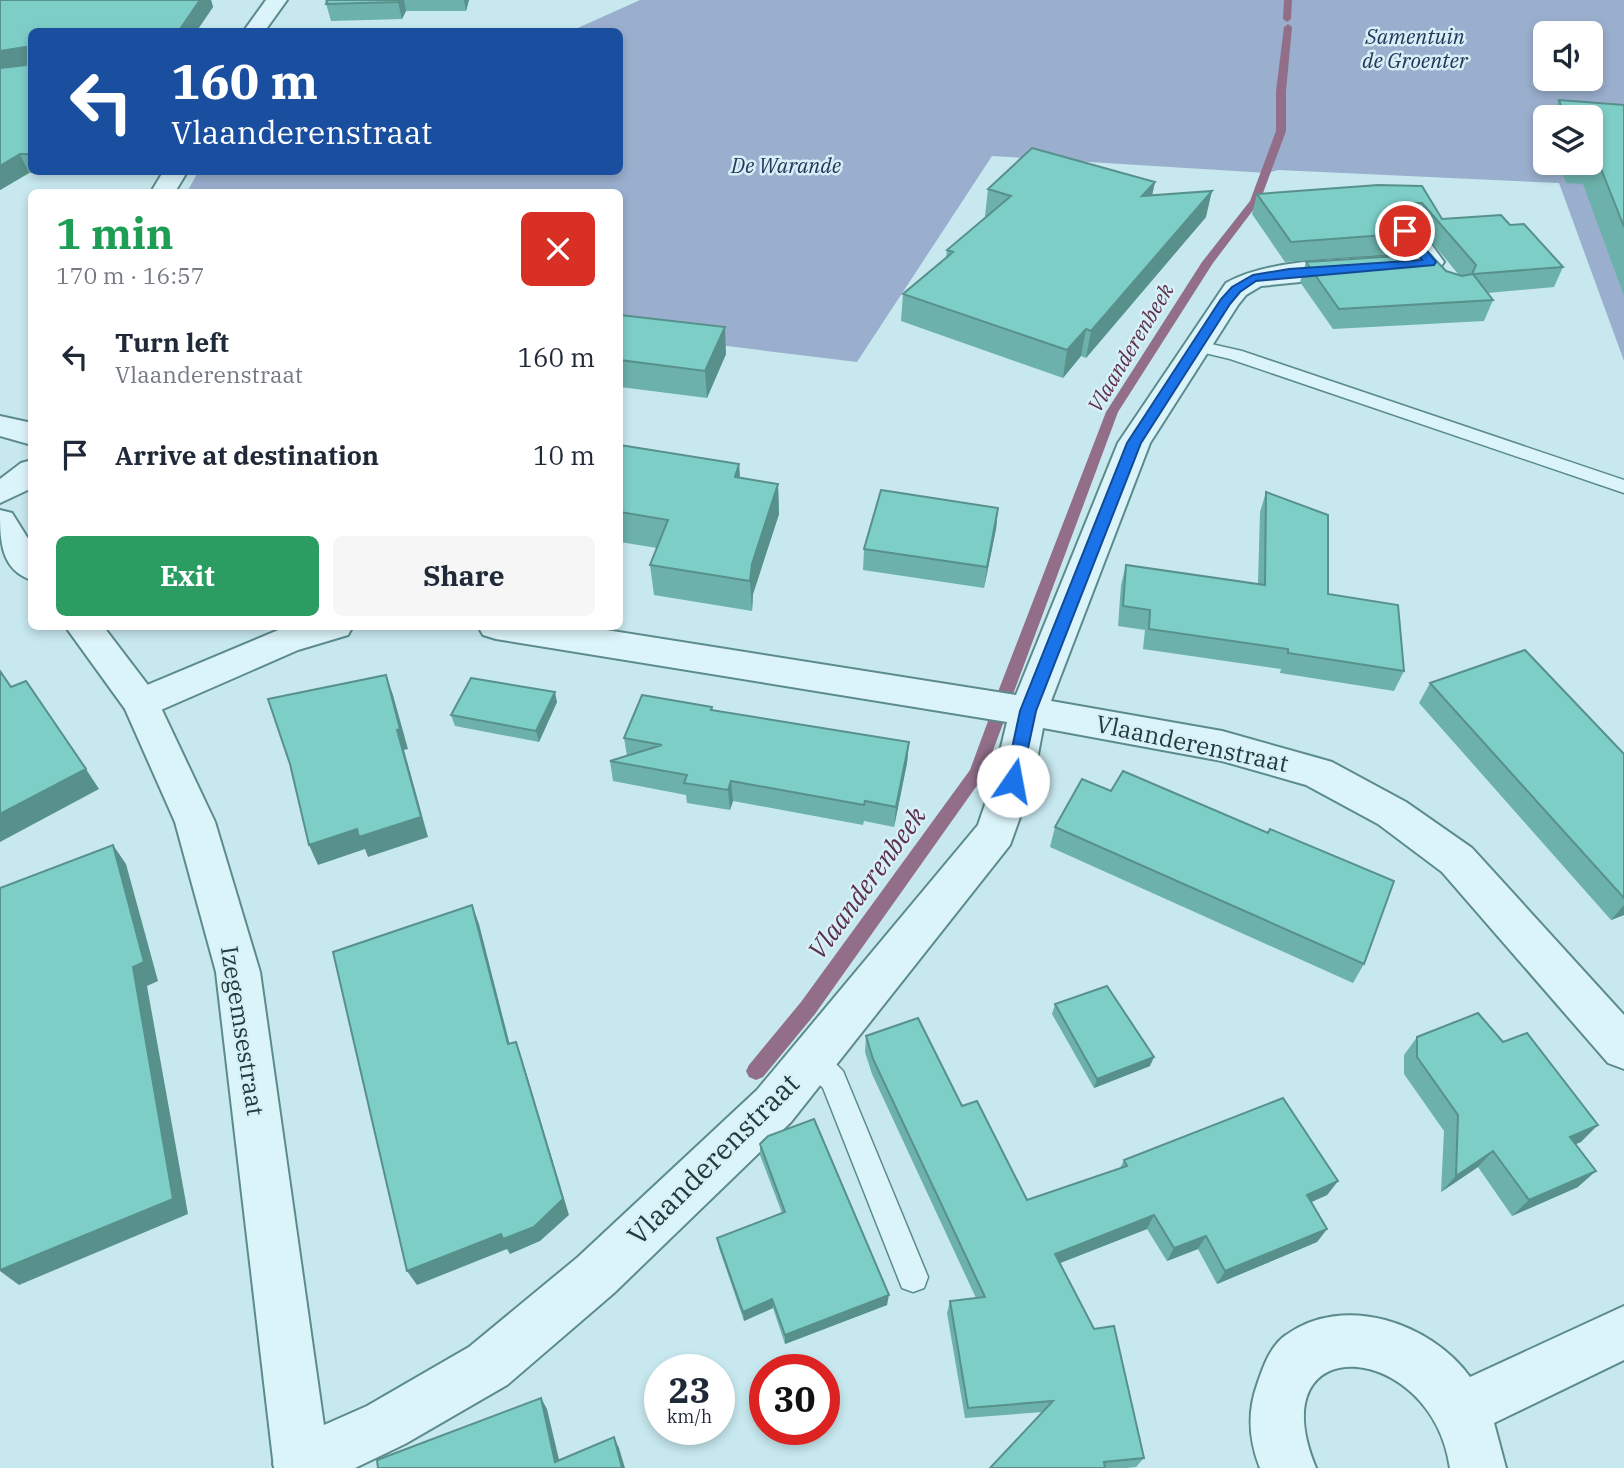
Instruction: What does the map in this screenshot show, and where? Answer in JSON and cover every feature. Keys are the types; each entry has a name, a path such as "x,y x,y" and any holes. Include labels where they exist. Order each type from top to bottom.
{"street":[{"path":"256,28 277,0"},
{"name":"Vlaanderenstraat","path":"301,1466 386,1425 488,1366 616,1256 774,1106 996,833 1013,781 1028,711 1134,443 1226,302 1236,289 1253,278 1289,273 1437,271 1405,231"},
{"path":"0,492 16,484 28,474"},
{"path":"0,521 28,563"},
{"name":"Izegemsestraat","path":"86,630 141,703 195,822 238,972 301,1466"},
{"path":"141,703 286,640 321,630"},
{"name":"Vlaanderenstraat","path":"521,630 1028,711 1234,749 1318,773 1392,813 1457,860 1624,1048"},
{"path":"1461,1410 1624,1332"},
{"path":"1288,1468 1281,1452 1276,1418 1281,1386 1296,1362 1318,1345 1348,1338 1389,1347 1410,1357 1438,1380 1461,1410 1475,1445 1478,1468"}],"lane":[{"path":"1198,346 1236,355 1624,487"},
{"path":"811,1059 833,1080 913,1277"}],"green space":[{"name":"De Warande","path":"640,0 1624,0 1624,361 1559,183 1278,170 1267,173 992,156 857,362 623,333 623,189 189,189 196,175 623,175 623,28 578,28"}],"building":[{"path":"0,0 200,0 181,28 28,28 28,154 20,154 0,166 0,68 26,65 26,47 0,51"},
{"path":"328,0 399,0 326,4"},
{"path":"1559,100 1624,105 1624,227 1603,174 1603,105 1561,105"},
{"path":"1032,148 1155,182 1142,196 1212,191 1091,331 1086,329 1067,350 903,294 953,252 947,250 1011,196 988,189"},
{"path":"1378,185 1422,186 1442,219 1501,215 1510,225 1524,224 1563,267 1473,274 1493,300 1339,309 1306,262 1430,254 1446,271 1462,276 1472,274 1476,265 1422,203 1403,203 1397,210 1413,233 1291,242 1257,194"},
{"path":"623,315 725,327 705,371 623,360"},
{"path":"623,445 739,464 735,477 778,484 752,564 750,581 650,565 668,520 623,512"},
{"path":"881,490 998,508 987,567 864,549"},
{"path":"1266,492 1328,515 1328,594 1398,605 1404,671 1288,653 1288,649 1149,629 1150,610 1123,606 1126,565 1265,585"},
{"path":"1525,650 1624,754 1624,898 1430,683"},
{"path":"0,671 11,687 26,681 86,769 0,814"},
{"path":"386,675 400,729 397,730 421,817 359,837 357,829 309,845 290,764 268,699"},
{"path":"471,678 555,692 536,731 451,715"},
{"path":"642,695 712,707 711,710 909,742 896,807 865,801 864,805 731,781 728,790 684,783 687,775 610,761 662,745 624,738"},
{"path":"1123,771 1268,833 1270,829 1394,881 1364,964 1055,827 1082,779 1111,791"},
{"path":"113,845 144,962 133,967 173,1199 0,1270 0,888"},
{"path":"472,905 508,1044 516,1042 563,1199 534,1227 503,1239 501,1234 407,1271 333,952"},
{"path":"1107,986 1154,1057 1097,1079 1055,1004"},
{"path":"1478,1013 1503,1042 1527,1033 1598,1125 1570,1137 1596,1171 1529,1200 1493,1151 1456,1176 1458,1115 1417,1057 1417,1037"},
{"path":"918,1018 962,1106 977,1101 1027,1200 1127,1166 1124,1160 1283,1098 1338,1181 1307,1195 1327,1229 1225,1271 1206,1236 1174,1248 1154,1215 1055,1254 1094,1329 1114,1326 1144,1458 1104,1462 1105,1468 990,1468 1053,1401 968,1408 950,1301 985,1297 873,1059 866,1036"},
{"path":"814,1119 889,1295 785,1335 772,1299 743,1312 717,1238 785,1212 760,1144 768,1136"},
{"path":"541,1398 555,1462 614,1437 622,1468 378,1468 377,1460"}],"waterway":[{"path":"1287,19 1288,0"},
{"name":"Vlaanderenbeek","path":"1004,697 1112,412 1208,262 1255,201 1281,131 1281,91 1288,27"},
{"name":"Vlaanderenbeek","path":"756,1071 808,1008 977,773 999,713"}],"route":[{"path":"1013,781 1028,711 1134,443 1226,302 1236,289 1253,278 1430,262 1405,231"}],"park label":[{"name":"Samentuin de Groenter","path":"1415,49"}]}
